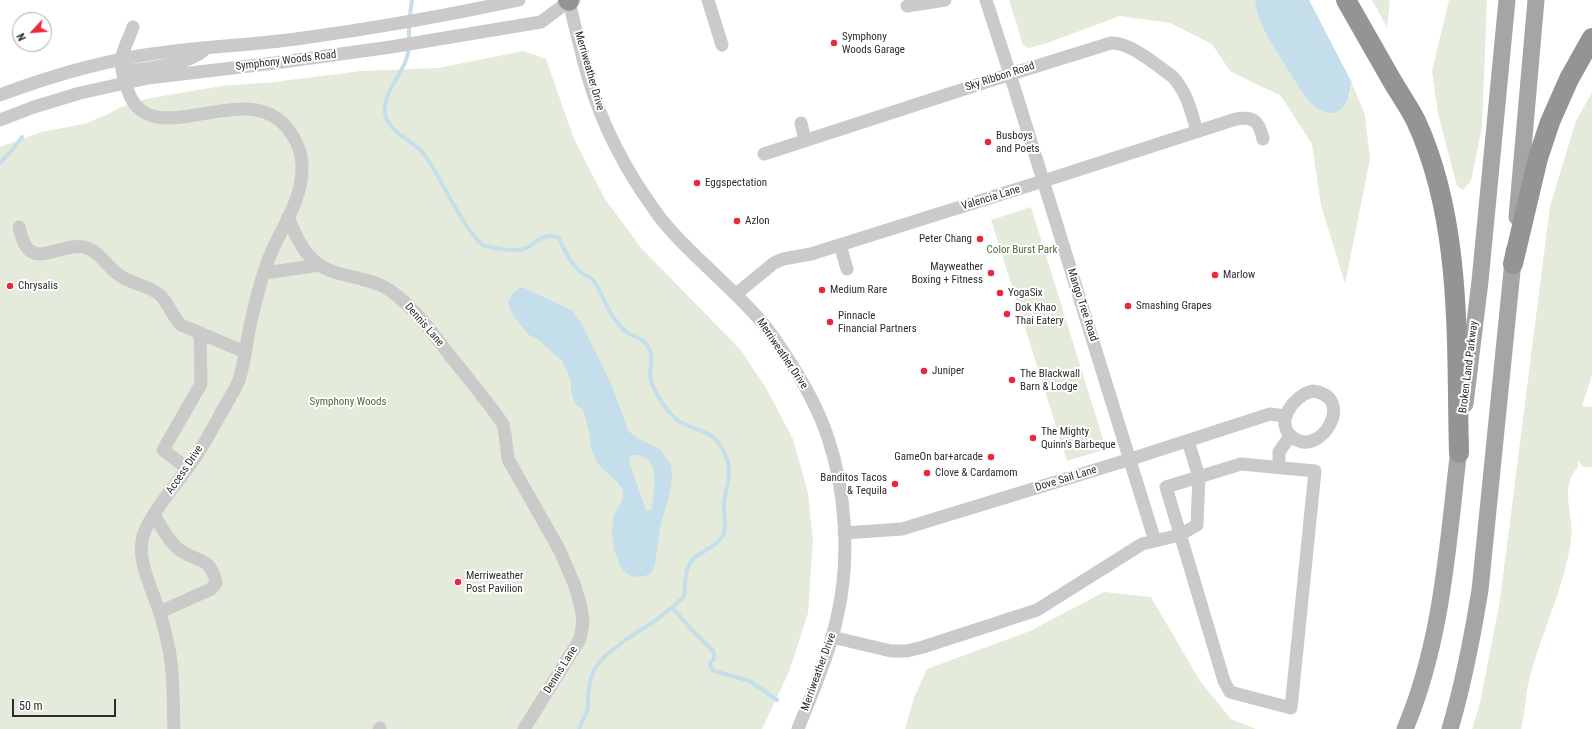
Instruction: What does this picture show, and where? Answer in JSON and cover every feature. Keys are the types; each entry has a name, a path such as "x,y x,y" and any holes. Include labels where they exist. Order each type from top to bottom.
{"highway":[{"path":"1346,0 1416,121 1432,163 1443,208 1451,252 1456,305 1459,453"},
{"path":"1513,264 1538,158 1550,122 1569,79 1592,38"}],"main road":[{"name":"Broken Land Parkway","path":"1405,729 1424,674 1436,631 1444,586 1480,281 1507,0"},
{"path":"1450,729 1463,683 1473,636 1480,590 1513,264 1536,0"}],"street":[{"name":"Symphony Woods Road","path":"0,120 34,107 74,95 166,52 295,39 483,8 519,0"},
{"name":"Symphony Woods Road","path":"0,95 64,74 123,71 148,78 391,47 541,22 568,0"},
{"name":"Merriweather Drive","path":"568,0 595,99 604,123 631,174 656,214 686,247 736,294 763,323 790,361 819,413 829,439 841,500 844,533 843,580 832,637 798,729"},
{"path":"708,0 722,45"},
{"path":"907,6 945,0"},
{"name":"Mango Tree Road","path":"986,0 1131,459 1155,541"},
{"path":"133,27 123,71 130,95 138,107 153,116 174,119 226,109 257,110 275,117 282,122 295,140 300,152 302,165 301,181 296,199 288,217"},
{"name":"Sky Ribbon Road","path":"764,154 1105,44 1117,43 1122,44 1150,61 1177,81 1186,96 1197,131"},
{"name":"Valencia Lane","path":"736,294 774,263 783,259 811,254 1236,119 1246,117 1254,119 1259,125 1263,139"},
{"path":"801,123 805,140"},
{"name":"Dennis Lane","path":"288,217 297,239 306,253 320,265 329,270 378,284 394,292 407,304 427,326 503,424 508,459 560,551 575,586 581,607 583,622 580,639 524,729"},
{"name":"Access Drive","path":"174,729 171,663 168,644 160,612 147,574 142,547 143,536 148,524 187,468 213,427 239,379 252,313 264,273 269,258 288,217"},
{"path":"19,227 24,243 33,253 51,253 69,246 88,248 119,276 150,288 158,294 164,300 174,318 181,325 245,352"},
{"path":"840,245 848,269"},
{"path":"264,273 320,265"},
{"path":"187,468 163,450 201,384 200,333"},
{"path":"1319,392 1330,399 1334,412 1333,420 1317,439 1310,442 1303,442 1290,436 1286,430 1285,416 1299,396 1305,393 1319,392"},
{"name":"Dove Sail Lane","path":"844,533 902,529 1131,459 1270,414 1285,416"},
{"path":"1279,467 1279,452 1290,436"},
{"path":"832,637 891,651 907,651 923,647 1037,610 1130,550 1142,544 1180,535 1197,525 1199,477 1188,441"},
{"path":"1241,464 1279,467 1315,471 1291,708 1230,692 1224,681 1166,487 1241,464"},
{"path":"154,515 164,531 177,547 190,556 202,559 210,566 215,574 216,583 211,589 160,612"}],"green space":[{"path":"1009,0 1255,0 1345,106 1350,95 1351,81 1365,115 1370,159 1345,284 1321,205 1312,144 1281,96 1230,71 1212,44 1170,23 1120,16 1050,42 1029,48 1023,45"},
{"path":"1372,0 1390,0 1387,27"},
{"path":"1449,0 1487,0 1482,127 1471,181 1463,190 1457,186 1438,114 1432,71"},
{"name":"Symphony Woods","path":"523,51 546,59 574,139 605,199 642,249 740,349 766,388 793,439 808,493 813,541 808,613 789,672 762,729 0,729 0,147 41,132 84,124 121,107 145,99 222,86 274,82 361,71 438,68"},
{"path":"1592,92 1592,375 1582,406 1592,407 1592,467 1583,467 1578,461 1578,467 1572,475 1569,484 1568,502 1572,531 1568,558 1529,681 1521,729 1472,729 1480,703 1500,600 1550,206 1576,121"},
{"name":"Color Burst Park","path":"1031,207 1106,449 1067,461 991,220"},
{"path":"1104,592 1151,597 1200,681 1231,719 1256,729 905,729 914,698 927,669 1030,631"}],"water":[{"path":"1255,0 1309,0 1351,81 1348,99 1344,107 1336,112 1330,113 1320,110 1308,100 1268,37 1260,19"},
{"path":"522,287 571,310 581,322 613,388 628,431 636,437 661,450 671,465 672,478 670,492 660,528 655,565 651,574 640,577 631,576 623,571 619,563 614,550 612,531 614,515 623,499 623,490 618,483 598,464 591,448 589,431 583,410 573,399 571,380 561,359 538,339 529,335 514,317 508,303 513,294","holes":["633,455 642,456 648,460 654,474 655,483 652,508 649,511 646,510 629,458"]}],"waterway":[{"path":"412,0 407,57 386,99 385,113 391,126 424,154 462,219 471,232 486,246 516,250 529,247 545,237 558,237 568,257 578,270 593,280 613,317 625,331 642,340 648,346 651,357 651,381 663,405 680,422 712,437 720,446 728,462 729,477 724,504 725,525 723,535 720,540 695,557 691,562 686,574 684,597 659,618 627,639 605,656 595,668 590,681 588,709 579,729"},
{"path":"0,163 22,137"},
{"path":"672,607 714,652 714,659 710,662 710,666 714,671 750,681 777,700"}],"place":[{"name":"Symphony Woods Garage","path":"834,43"},
{"name":"Busboys and Poets","path":"988,142"},
{"name":"Eggspectation","path":"697,183"},
{"name":"Azlon","path":"737,221"},
{"name":"Peter Chang","path":"980,239"},
{"name":"Mayweather Boxing + Fitness","path":"991,273"},
{"name":"Marlow","path":"1215,275"},
{"name":"Chrysalis","path":"10,286"},
{"name":"Medium Rare","path":"822,290"},
{"name":"YogaSix","path":"1000,293"},
{"name":"Smashing Grapes","path":"1128,306"},
{"name":"Dok Khao Thai Eatery","path":"1007,314"},
{"name":"Pinnacle Financial Partners","path":"830,322"},
{"name":"Juniper","path":"924,371"},
{"name":"The Blackwall Barn & Lodge","path":"1012,380"},
{"name":"The Mighty Quinn's Barbeque","path":"1033,438"},
{"name":"GameOn bar+arcade","path":"991,457"},
{"name":"Clove & Cardamom","path":"927,473"},
{"name":"Banditos Tacos & Tequila","path":"895,484"},
{"name":"Merriweather Post Pavilion","path":"458,582"}]}
